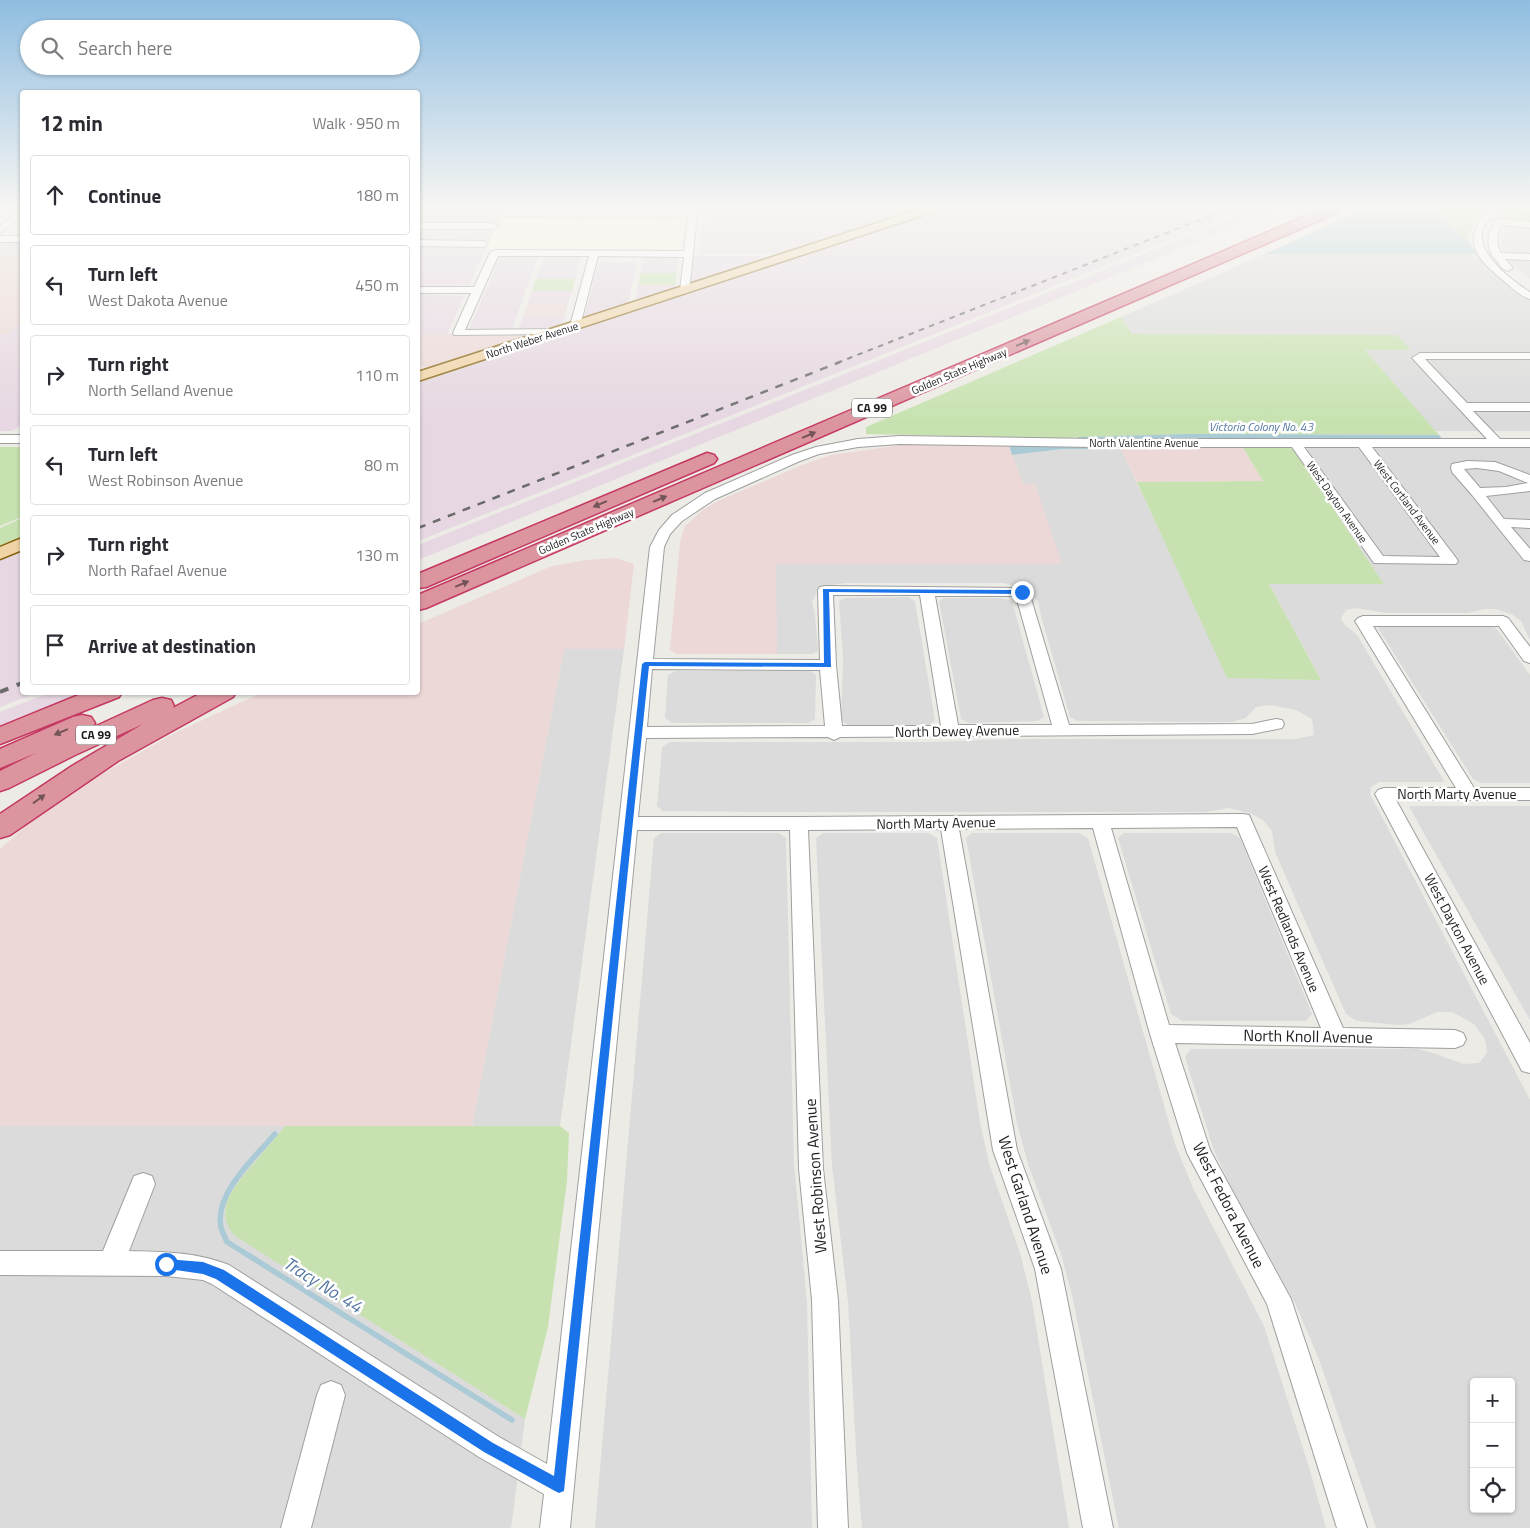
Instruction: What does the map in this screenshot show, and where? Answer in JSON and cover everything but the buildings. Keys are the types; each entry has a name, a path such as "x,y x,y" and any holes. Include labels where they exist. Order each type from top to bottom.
{"highway":[{"name":"Golden State Highway","path":"834,406 1136,280"},
{"name":"Golden State Highway","path":"420,602 1168,280"},
{"name":"Golden State Highway","path":"420,581 718,454"},
{"path":"0,736 102,695"},
{"name":"CA 99","path":"0,759 147,695"},
{"name":"CA 99","path":"0,782 66,749 187,695"},
{"path":"0,828 100,759 144,733 218,695"}],"main road":[{"name":"North Weber Avenue","path":"420,376 715,280"},
{"path":"0,554 20,545"}],"street":[{"path":"482,280 458,333 556,332"},
{"path":"575,326 587,280"},
{"path":"685,290 686,280"},
{"path":"1509,280 1530,296"},
{"path":"420,290 478,290"},
{"path":"1497,443 1418,358 1420,356 1530,356"},
{"path":"1463,407 1530,407"},
{"path":"0,439 20,438"},
{"name":"North Valentine Avenue","path":"555,1528 658,547 664,533 677,518 690,507 710,496 762,472 816,451 858,443 881,441 1296,444 1530,443"},
{"name":"West Cortland Avenue","path":"1364,443 1450,561 1379,560"},
{"name":"West Dayton Avenue","path":"1296,444 1379,560"},
{"path":"1529,557 1477,492 1458,472 1457,467 1485,463 1516,471 1530,480"},
{"path":"1477,492 1506,491 1530,487"},
{"path":"1500,523 1530,524"},
{"path":"834,734 828,665 825,590 1022,592 1062,730"},
{"path":"927,591 950,730"},
{"path":"1469,794 1363,621 1502,621 1530,658"},
{"path":"645,664 828,665"},
{"name":"North Dewey Avenue","path":"638,734 834,734 950,730 1252,729 1276,724"},
{"name":"West Dayton Avenue","path":"1384,794 1530,1064"},
{"name":"North Marty Avenue","path":"1384,794 1530,794"},
{"name":"North Marty Avenue","path":"629,823 800,824 1243,820"},
{"name":"West Redlands Avenue","path":"1243,820 1336,1037"},
{"name":"West Fedora Avenue","path":"1100,821 1161,1034 1199,1153 1278,1298 1352,1528"},
{"name":"West Garland Avenue","path":"949,822 1005,1150 1048,1268 1098,1528"},
{"name":"West Robinson Avenue","path":"800,824 811,1169 825,1300 833,1528"},
{"name":"North Knoll Avenue","path":"1161,1034 1455,1039"},
{"path":"111,1264 143,1184"},
{"path":"0,1264 187,1266 203,1268 220,1274 489,1447 559,1486"},
{"path":"296,1528 331,1395"}],"shaded area":[{"path":"0,280 20,280 20,323 8,334 0,334"},
{"path":"420,280 471,280 469,285 420,287"},
{"path":"490,280 529,280 512,329 469,329"},
{"path":"594,280 633,280 628,304 584,318"},
{"path":"688,280 699,280 688,284"},
{"path":"729,280 1068,280 420,540 420,382"},
{"path":"1078,280 1102,280 420,559 420,544"},
{"path":"1205,280 1507,280 1530,300 1530,355 1422,353 1414,356 1413,359 1480,431 1435,431 1365,350 1410,350 1397,335 1132,334 1121,317"},
{"path":"638,285 675,285 674,289 635,301"},
{"path":"532,291 572,291 568,303 528,303"},
{"path":"420,294 464,296 447,334 420,334"},
{"path":"528,303 568,303 565,316 523,316"},
{"path":"523,316 565,316 562,325 549,329 518,329"},
{"path":"20,323 20,426 12,431 0,431 0,334 8,334"},
{"path":"420,334 530,334 532,336 426,369 420,365"},
{"path":"1423,358 1530,358 1530,405 1466,404"},
{"path":"1530,409 1530,431 1491,431 1474,412"},
{"path":"901,445 1009,445 1023,484 1035,484 1062,564 776,564 777,654 677,654 670,650 680,542 685,526 703,510 718,501 802,465 831,455"},
{"path":"1132,446 1242,446 1263,481 1137,482 1121,449 1131,449"},
{"path":"1311,446 1349,446 1359,449 1374,449 1382,446 1530,446 1530,640 1521,621 1513,615 1496,609 1484,609 1468,613 1386,613 1356,608 1346,610 1341,618 1344,624 1357,635 1444,781 1379,782 1371,787 1370,794 1530,1100 1530,1528 1376,1528 1320,1362 1296,1305 1232,1189 1213,1148 1185,1057 1191,1049 1417,1049 1464,1064 1479,1063 1487,1053 1485,1039 1474,1024 1452,1012 1437,1012 1410,1024 1398,1025 1357,1021 1346,1014 1275,852 1272,831 1263,820 1252,814 1229,808 1206,812 766,812 663,811 657,806 662,747 670,742 1296,739 1314,735 1312,719 1296,710 1270,705 1256,707 1246,718 1232,722 1078,721 1070,717 1038,601 1029,591 1004,583 847,583 830,585 817,592 812,602 815,614 818,651 812,654 777,654 775,564 1062,564 1023,484 1012,455 1063,449 1121,449 1229,678 1321,680 1323,683 1269,584 1384,584 1293,449 1307,449"},
{"path":"20,552 20,695 31,695 0,707 0,561"},
{"path":"616,558 634,564 624,649 564,649 472,1126 0,1126 0,849 29,823 93,779 177,732 257,695 420,695 420,623 552,566 586,560"},
{"path":"908,597 915,601 935,720 929,725 848,725 841,720 843,658 839,601 845,598"},
{"path":"944,598 1002,598 1012,601 1044,717 1038,721 969,723 961,719 939,601"},
{"path":"1381,626 1490,626 1496,628 1530,675 1530,783 1481,783 1473,779 1378,628"},
{"path":"564,649 624,649 560,1126 472,1126"},
{"path":"676,671 810,671 816,675 815,719 808,723 672,723 665,718 668,675"},
{"path":"44,695 87,695 0,729 0,712"},
{"path":"1409,806 1530,806 1530,1020 1426,837"},
{"path":"661,833 779,833 786,838 794,1164 807,1302 812,1528 595,1528 654,838"},
{"path":"823,833 928,833 937,838 980,1122 989,1163 1020,1253 1032,1301 1069,1528 862,1528 848,1302 832,1166 816,838"},
{"path":"972,833 1079,833 1088,838 1175,1144 1193,1188 1264,1326 1309,1467 1326,1528 1119,1528 1072,1295 1061,1254 1028,1164 1017,1123 966,838"},
{"path":"1124,833 1231,833 1240,838 1312,1014 1306,1021 1182,1021 1171,1014 1118,838"},
{"path":"0,1126 285,1126 231,1192 225,1212 231,1231 239,1238 525,1419 511,1528 0,1528"}],"green space":[{"path":"536,280 575,280 572,291 532,291"},
{"path":"639,280 676,280 675,285 638,285"},
{"path":"1121,317 1132,334 1397,335 1411,350 1365,350 1439,435 1187,434 1054,438 866,434 866,427"},
{"path":"1242,446 1281,446 1293,449 1384,584 1269,584 1321,680 1227,678 1137,482 1263,481"},
{"path":"0,447 20,447 20,518 0,526"},
{"path":"20,519 20,537 0,547 0,528"},
{"path":"285,1126 560,1126 569,1133 567,1181 548,1327 525,1419 235,1236 228,1226 225,1216 229,1197 241,1179"}],"water":[{"path":"1187,434 1439,435 1444,441 1080,442 1078,437"},
{"path":"1009,445 1088,445 1089,449 1063,449 1012,455"}],"waterway":[{"name":"Tracy No. 44","path":"275,1134 247,1165 230,1189 224,1202 220,1214 221,1227 227,1242 512,1420"}],"railway":[{"path":"837,363 1046,280"},
{"path":"420,527 840,362"},
{"path":"0,692 20,684"}],"route":[{"path":"166,1264 203,1268 220,1274 489,1447 559,1486 645,664 828,665 825,590 1022,592"}],"water label":[{"name":"Victoria Colony No. 43","path":"1261,427"}]}
